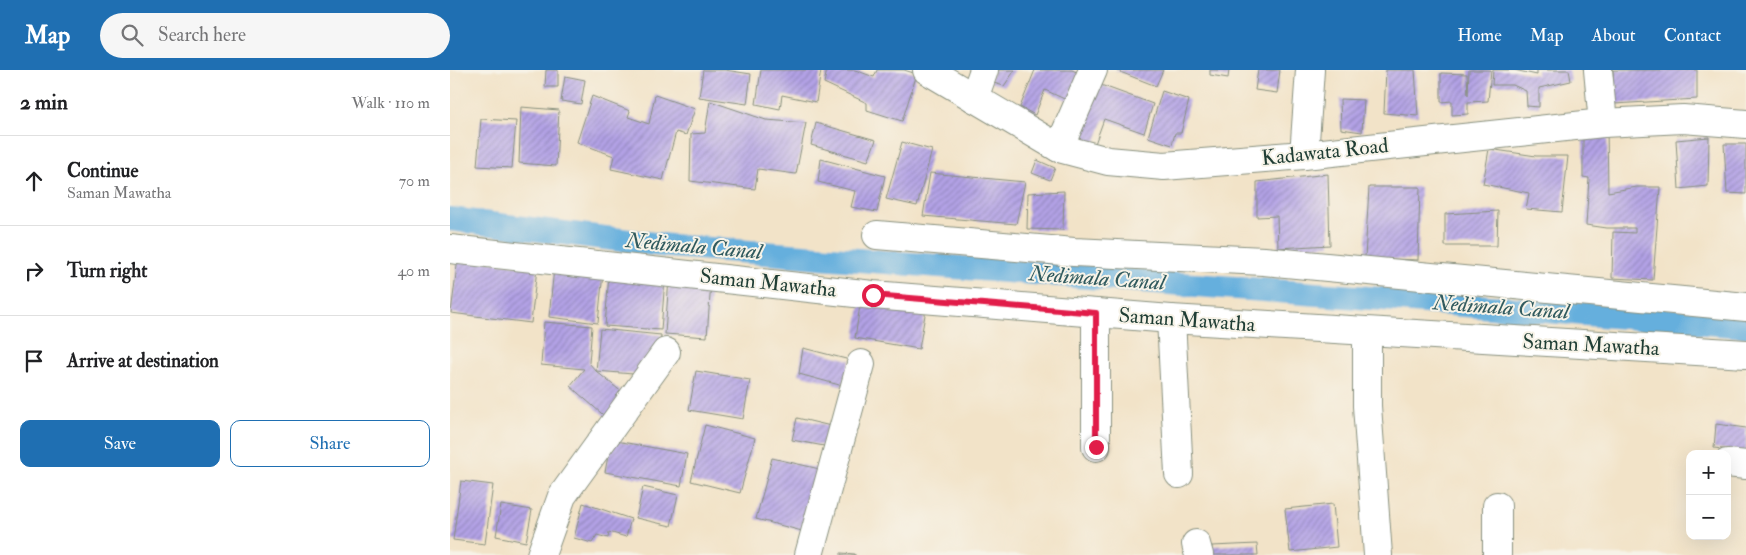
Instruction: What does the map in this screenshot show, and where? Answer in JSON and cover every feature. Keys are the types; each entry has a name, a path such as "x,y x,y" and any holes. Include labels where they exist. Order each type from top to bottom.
{"street":[{"path":"974,98 984,70"},
{"path":"1059,148 1093,70"},
{"path":"1304,155 1310,70"},
{"path":"1598,70 1603,122"},
{"name":"Kadawata Road","path":"934,72 1059,148 1108,162 1164,166 1304,155 1603,122 1683,119 1746,124"},
{"path":"877,235 1074,252 1264,261 1746,307"},
{"name":"Saman Mawatha","path":"450,249 873,295 1171,319 1746,354"},
{"path":"1096,313 1096,447"},
{"path":"1171,319 1179,474"},
{"path":"1366,332 1367,406 1378,555"},
{"path":"541,555 562,496 666,352"},
{"path":"810,555 861,364"},
{"path":"1731,463 1746,465"},
{"path":"1497,506 1497,555"}],"building":[{"path":"546,70 558,70 558,87 545,87"},
{"path":"703,70 725,70 751,74 747,104 699,97"},
{"path":"761,70 821,70 816,102 782,95 780,109 756,104"},
{"path":"827,70 855,70 874,77 877,70 904,70 917,74 902,121 867,110 867,103 824,83"},
{"path":"993,70 1015,70 1004,86 990,82"},
{"path":"1035,70 1072,70 1084,75 1073,103 1045,90 1035,115 1020,107"},
{"path":"1115,70 1163,70 1156,86"},
{"path":"1210,70 1229,70 1228,78 1210,75"},
{"path":"1258,70 1280,70 1277,93 1255,90"},
{"path":"1386,70 1415,70 1418,116 1384,113"},
{"path":"1469,70 1491,70 1488,101 1468,102 1468,114 1452,115 1452,101 1441,102 1441,73 1467,74 1468,95"},
{"path":"1493,70 1514,70 1537,75 1537,70 1569,70 1571,81 1539,88 1539,107 1527,106 1526,91 1513,85 1492,85"},
{"path":"1613,70 1697,70 1697,99 1614,104"},
{"path":"565,76 585,80 581,104 561,101"},
{"path":"1098,84 1153,104 1144,133 1104,119 1092,152 1072,145"},
{"path":"1162,91 1189,100 1181,133 1175,133 1172,145 1148,137"},
{"path":"655,95 695,109 686,135 676,132 663,180 611,169 614,156 577,142 592,96 630,111 628,117 649,124"},
{"path":"1340,99 1364,100 1362,132 1341,129"},
{"path":"710,101 766,120 806,123 796,174 758,169 755,189 690,181 691,134 705,133"},
{"path":"521,107 559,110 556,166 519,163"},
{"path":"481,119 516,121 512,168 477,166"},
{"path":"816,123 876,140 868,161 811,145"},
{"path":"1583,128 1607,128 1608,192 1637,187 1660,187 1653,280 1612,278 1613,232 1635,233 1635,228 1607,228 1586,225 1589,178 1583,177"},
{"path":"1709,137 1708,186 1679,189 1676,140"},
{"path":"902,142 932,150 917,206 886,199"},
{"path":"1724,144 1746,144 1746,194 1727,193"},
{"path":"1489,149 1536,156 1568,156 1562,212 1526,209 1529,193 1483,184"},
{"path":"821,159 885,176 877,212 851,207 855,191 818,182"},
{"path":"1037,160 1055,168 1050,180 1032,173"},
{"path":"930,173 1025,182 1016,224 923,216"},
{"path":"1328,174 1330,245 1278,248 1277,216 1257,217 1257,182"},
{"path":"1369,187 1420,187 1418,260 1365,258"},
{"path":"1064,191 1063,230 1027,229 1028,193"},
{"path":"1498,211 1497,246 1445,246 1445,214"},
{"path":"458,258 537,268 531,323 451,313"},
{"path":"554,268 603,273 598,323 549,317"},
{"path":"609,274 665,279 661,330 605,326"},
{"path":"669,278 711,282 707,337 665,334"},
{"path":"861,299 926,309 919,349 855,338"},
{"path":"544,322 592,326 589,363 629,398 609,420 570,386 584,369 541,365"},
{"path":"600,329 661,335 658,376 596,371"},
{"path":"803,348 850,360 843,386 799,374"},
{"path":"696,371 750,380 743,419 689,410"},
{"path":"797,418 831,426 824,446 792,440"},
{"path":"1716,424 1746,428 1746,452 1714,448"},
{"path":"705,425 755,438 740,493 691,481"},
{"path":"611,440 687,454 681,486 605,472"},
{"path":"772,458 824,470 806,532 756,519"},
{"path":"461,481 493,485 485,544 453,540"},
{"path":"643,487 678,495 671,526 636,518"},
{"path":"583,503 631,519 626,537 609,532 608,538 597,535 592,543 574,538"},
{"path":"1333,504 1337,547 1290,552 1285,509"},
{"path":"501,505 532,510 526,542 496,536"},
{"path":"1257,544 1258,555 1212,555 1212,546"},
{"path":"841,553 855,554 855,555 841,555"}],"waterway":[{"name":"Nedimala Canal","path":"450,219 670,246 1746,326"}],"route":[{"path":"873,295 1096,313 1096,447"}]}
